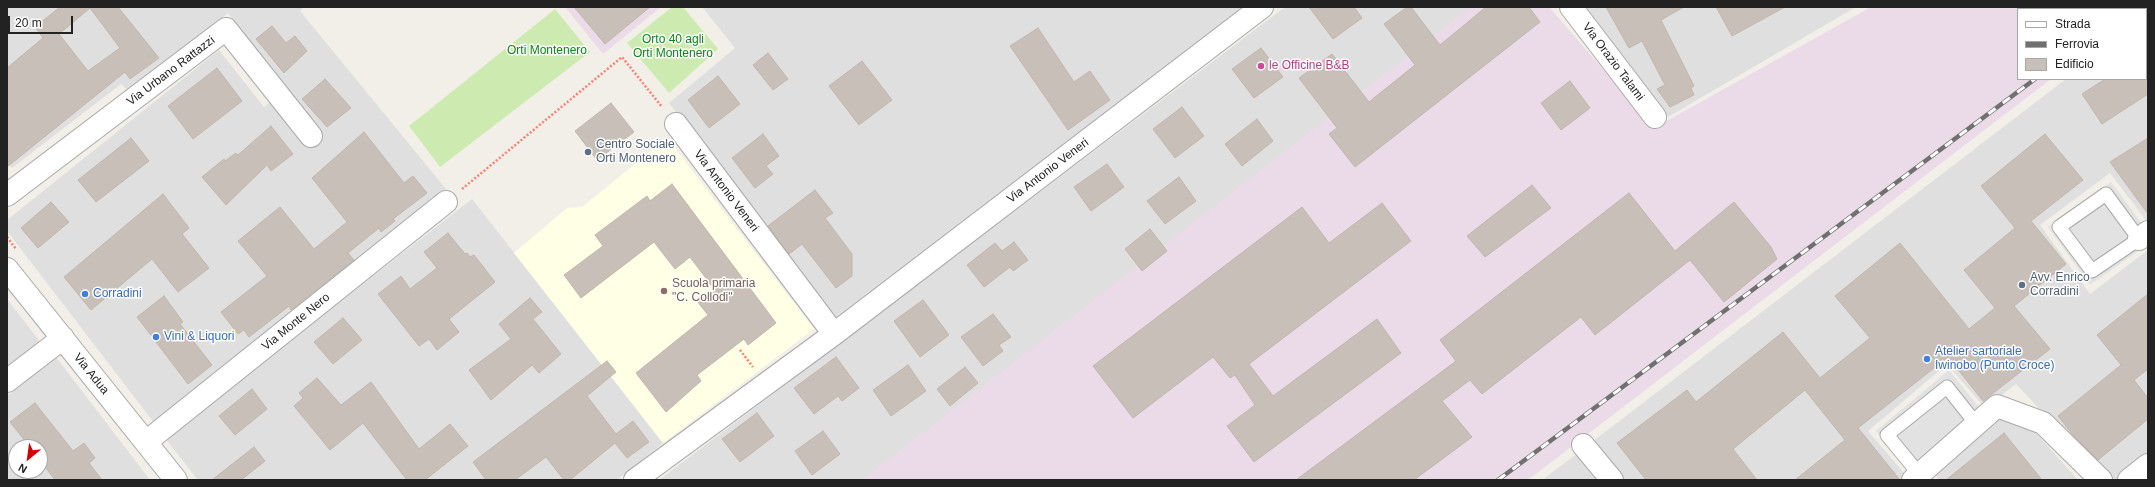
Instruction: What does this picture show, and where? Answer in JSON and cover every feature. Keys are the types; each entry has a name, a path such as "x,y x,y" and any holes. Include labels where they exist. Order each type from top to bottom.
{"street":[{"name":"Via Antonio Veneri","path":"635,480 834,334 1262,7"},
{"name":"Via Orazio Talami","path":"1571,7 1655,117"},
{"name":"Via Urbano Rattazzi","path":"7,195 226,29 311,136"},
{"name":"Via Antonio Veneri","path":"676,124 834,334"},
{"name":"Via Monte Nero","path":"146,442 446,202"},
{"name":"Via Adua","path":"7,269 176,480"},
{"path":"7,381 63,338"},
{"path":"1919,478 1997,406 2044,423 2101,480"},
{"path":"1583,445 1612,480"},
{"path":"2129,480 2148,465"}],"lane":[{"path":"2106,194 2144,236 2092,271 2059,228 2106,194"},
{"path":"1919,478 1887,436 1947,387 1977,425"}],"path":[{"path":"446,202 622,57 676,124"}],"shaded area":[{"path":"7,7 304,7 300,11 446,189 362,263 155,424 7,231 7,220 219,50 264,107 286,90 228,13 129,91 121,84 12,168 7,162"},
{"path":"565,7 661,7 603,54"},
{"path":"702,7 1243,7 834,318 669,103 735,48"},
{"path":"1285,7 1496,7 864,480 659,480"},
{"path":"1471,7 1549,7 1654,128 1871,7 2138,7 2017,8 2017,80 2050,80 1528,480 862,480"},
{"path":"1586,7 1856,7 1668,117"},
{"path":"2148,14 2148,223 2110,173 2040,225 2090,294 2148,250 2148,457 2119,480 2107,480 2016,384 1985,408 1947,364 1868,431 1910,480 1623,480 1592,442 2065,80 2147,80"},
{"name":"Scuola primaria \"C. Collodi\"","path":"667,138 814,329 663,443 514,253 567,208 582,207"},
{"path":"2111,182 2148,232 2148,244 2090,285 2048,227"},
{"path":"472,199 663,443 617,480 198,480 165,438"},
{"path":"7,299 41,343 7,369"},
{"path":"56,357 150,480 7,480 7,396"},
{"path":"1949,370 1983,412 1910,472 1876,431"},
{"path":"1999,418 2036,433 2078,480 1939,480 1935,475"},
{"path":"1578,453 1601,480 1542,480"}],"green space":[{"name":"Orto 40 agli Orti Montenero","path":"672,7 683,7 718,49 669,93 627,43"},
{"name":"Orti Montenero","path":"555,9 590,52 440,167 409,126"}],"building":[{"path":"60,7 118,7 159,58 130,79 125,72 7,167 7,68 43,38 35,27","holes":["90,8 120,48 88,71 59,34"]},
{"path":"574,7 650,7 605,44"},
{"path":"1309,7 1354,7 1362,18 1333,39"},
{"path":"1407,7 1411,7 1440,45 1486,7 1529,7 1540,22 1355,167 1329,134 1337,128 1299,78 1332,54 1369,102 1415,65 1384,24"},
{"path":"1606,7 1684,7 1661,20 1694,86 1691,88 1694,95 1670,107 1657,89 1665,85 1642,41 1629,48"},
{"path":"1716,7 1785,7 1732,36"},
{"path":"272,26 286,43 295,36 307,51 284,73 256,39"},
{"path":"1038,28 1074,82 1090,71 1110,100 1068,130 1010,46"},
{"path":"1261,48 1283,77 1254,98 1232,69"},
{"path":"768,53 788,79 773,90 753,65"},
{"path":"862,61 892,100 859,125 829,86"},
{"path":"217,68 242,101 193,139 168,106"},
{"path":"718,76 740,104 709,128 688,100"},
{"path":"325,79 351,108 327,127 302,99"},
{"path":"2148,79 2148,94 2102,124 2082,94 2103,80"},
{"path":"1570,81 1590,108 1561,130 1541,103"},
{"path":"611,103 634,132 597,160 575,131"},
{"path":"1182,107 1204,136 1175,158 1153,129"},
{"path":"1257,119 1273,141 1242,166 1225,144"},
{"path":"271,126 293,154 271,171 267,165 226,205 202,177 224,159 225,161 236,153 238,155"},
{"path":"364,132 404,183 413,176 427,193 393,219 395,221 381,232 379,228 348,253 354,260 291,310 289,306 249,337 244,330 238,334 221,312 267,276 238,241 280,207 314,249 347,222 312,178"},
{"path":"763,134 779,156 766,166 773,174 755,188 732,158"},
{"path":"2045,134 2083,180 2031,221 2066,264 2014,306 2050,349 1983,401 1948,357 1858,428 1900,480 1795,480 1845,440 1805,390 1733,449 1757,480 1646,480 1617,443 1687,390 1696,402 1783,332 1820,378 1870,338 1835,296 1900,243 1969,329 1995,308 1964,270 2015,228 1981,186"},
{"path":"131,138 149,161 96,202 78,180"},
{"path":"2148,138 2148,214 2110,162"},
{"path":"1107,164 1124,187 1091,211 1074,187"},
{"path":"1179,177 1196,201 1165,224 1147,201"},
{"path":"672,184 776,323 748,345 744,339 697,375 701,381 666,412 636,373 708,315 697,301 714,289 690,257 675,269 654,242 581,298 564,275 603,246 595,235 647,196 650,201"},
{"path":"1532,185 1551,208 1485,257 1467,236"},
{"path":"815,190 833,213 825,218 852,254 852,276 836,288 802,244 789,254 768,226"},
{"path":"1629,193 1675,251 1734,202 1771,247 1777,259 1724,302 1690,260 1595,335 1581,317 1482,394 1470,380 1442,401 1472,437 1414,480 1296,480 1456,361 1440,340"},
{"path":"163,194 189,228 182,234 209,268 178,292 152,259 91,310 64,277"},
{"path":"51,202 69,222 38,248 21,228"},
{"path":"1382,203 1411,241 1249,364 1273,396 1377,319 1401,353 1254,462 1227,426 1255,405 1235,375 1230,378 1213,357 1133,418 1093,366 1302,207 1329,243"},
{"path":"1150,229 1167,251 1142,271 1125,249"},
{"path":"448,233 465,254 467,253 470,257 474,255 495,282 449,319 459,332 437,350 429,339 419,346 378,294 401,276 410,289 437,268 424,252"},
{"path":"1014,242 1028,260 1013,271 1010,267 984,287 967,265 995,243 1002,251"},
{"path":"2148,294 2148,369 2134,380 2148,398 2148,419 2098,460 2073,435 2058,416 2121,365 2097,335"},
{"path":"164,296 183,322 180,324 212,365 188,384 137,317"},
{"path":"530,298 542,312 533,319 561,354 539,373 532,365 491,400 469,370 511,339 499,324"},
{"path":"923,300 949,335 920,357 894,321"},
{"path":"993,314 1011,337 999,345 1003,351 983,366 961,337"},
{"path":"343,318 362,340 333,364 314,342"},
{"path":"836,357 859,388 842,401 838,396 814,414 794,388"},
{"path":"607,361 616,372 587,396 616,434 633,421 649,442 627,458 615,443 570,480 564,480 546,457 515,480 486,480 473,462"},
{"path":"908,365 926,391 891,416 873,390"},
{"path":"965,367 978,383 950,406 937,389"},
{"path":"317,378 341,405 371,382 419,449 450,424 468,446 425,480 407,480 363,423 330,450 294,406 303,398 299,393"},
{"path":"252,389 267,409 235,435 219,416"},
{"path":"35,403 73,451 84,443 95,458 89,463 102,480 55,480 48,471 48,439 24,439 10,422"},
{"path":"757,413 774,436 740,462 722,439"},
{"path":"823,431 840,454 812,475 795,451"},
{"path":"2004,433 2042,480 1946,480"},
{"path":"254,447 265,461 241,480 212,480"}],"railway":[{"path":"1498,480 2034,80"}],"place":[{"name":"le Officine B&B","path":"1261,66"},
{"name":"Centro Sociale Orti Montenero","path":"588,152"},
{"name":"Avv. Enrico Corradini","path":"2022,285"},
{"name":"Scuola primaria \"C. Collodi\"","path":"664,291"},
{"name":"Corradini","path":"85,294"},
{"name":"Vini & Liquori","path":"156,337"},
{"name":"Atelier sartoriale Iwinobo (Punto Croce)","path":"1927,359"}]}
